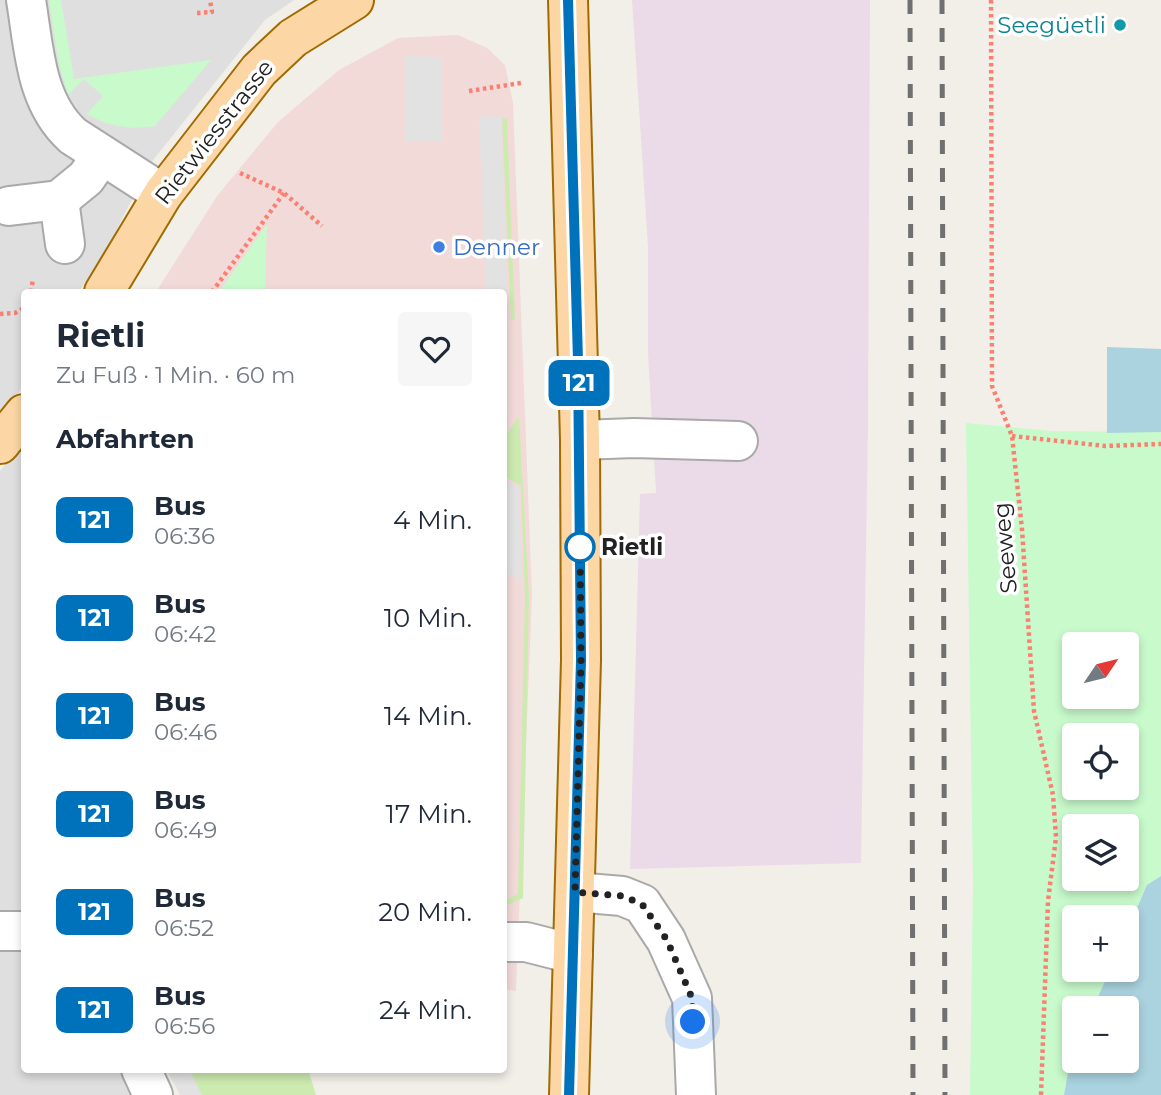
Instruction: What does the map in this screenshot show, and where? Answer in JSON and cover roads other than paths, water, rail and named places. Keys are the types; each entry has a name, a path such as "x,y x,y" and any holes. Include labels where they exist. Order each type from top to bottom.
{"main road":[{"name":"Rietwiesstrasse","path":"106,289 163,194 275,54 317,21 354,0"},
{"path":"568,0 580,440 581,660 569,1095"},
{"path":"0,444 21,418"}],"street":[{"path":"26,0 41,88 46,103 60,125 163,194"},
{"path":"9,206 59,200 86,178 102,155"},
{"path":"59,200 65,244"},
{"path":"580,440 634,438 738,441"},
{"path":"575,892 622,896 642,904 667,940 692,998 696,1095"},
{"path":"0,931 21,931"},
{"path":"507,942 526,942 573,954"},
{"path":"143,1073 153,1095"}],"water":[{"path":"1107,347 1161,349 1161,432 1107,433"},
{"path":"1161,876 1161,1095 1064,1095 1068,1073 1139,1073 1139,996 1098,996 1105,982 1139,982 1138,905 1147,885"}],"railway":[{"path":"910,0 913,1095"},
{"path":"942,0 945,1095"}],"place":[{"name":"Seegüetli","path":"1120,25"},
{"name":"Denner","path":"439,247"},
{"name":"Rietli","path":"580,547"}]}
